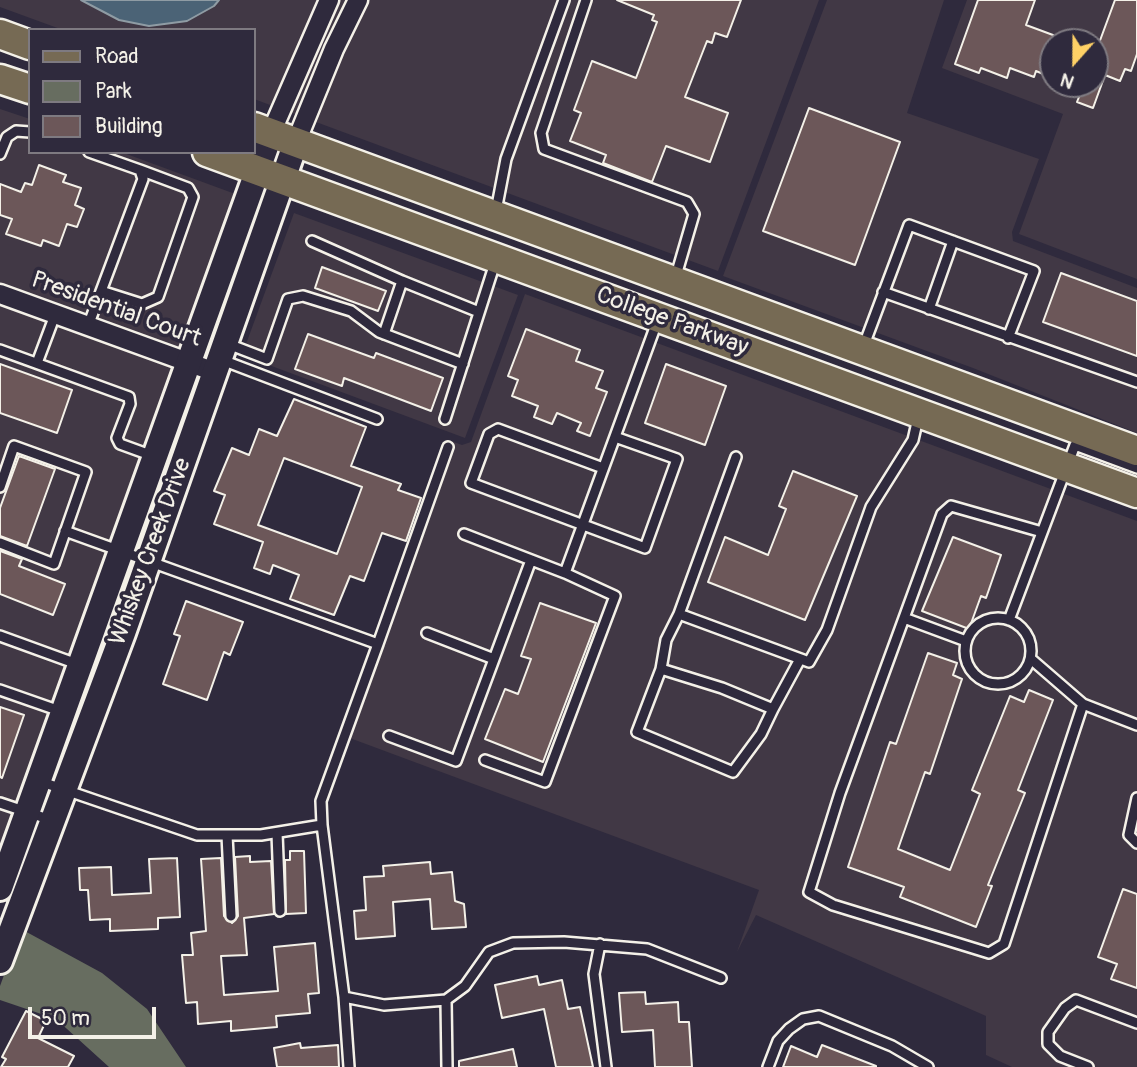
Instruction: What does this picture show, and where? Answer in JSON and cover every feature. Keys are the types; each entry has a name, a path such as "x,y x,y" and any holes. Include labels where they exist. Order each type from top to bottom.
{"main road":[{"path":"0,34 28,44"},
{"name":"College Parkway","path":"274,134 1137,451"},
{"name":"College Parkway","path":"213,154 1137,493"},
{"path":"509,262 564,268 641,296 660,293 674,281"}],"street":[{"path":"274,134 329,0"},
{"path":"274,134 334,49 358,0"},
{"name":"Whiskey Creek Drive","path":"0,961 149,559 220,358 269,174 274,134"},
{"name":"Whiskey Creek Drive","path":"0,888 187,362 269,174"},
{"name":"Presidential Court","path":"0,294 187,362 220,358"}],"lane":[{"path":"495,214 506,159 565,0"},
{"path":"586,0 541,133 544,149 687,202 694,214 674,281"},
{"path":"0,154 7,136 16,131 28,132"},
{"path":"95,154 188,188 193,197 158,298 142,304 101,290"},
{"path":"88,326 143,179 141,170"},
{"path":"862,350 909,225 1034,271 1009,338"},
{"path":"312,241 479,312"},
{"path":"929,309 953,241"},
{"path":"446,419 479,312 509,262"},
{"path":"384,334 402,281"},
{"path":"883,292 1137,383"},
{"path":"220,358 267,359 288,299 303,296 351,311 384,334 463,364"},
{"path":"37,363 55,315"},
{"path":"565,573 659,318"},
{"path":"0,350 129,397 130,404 117,439 120,444 154,457"},
{"path":"220,358 377,419"},
{"path":"679,614 809,663 827,630 871,507 913,440 920,413"},
{"path":"603,468 498,429 489,434 471,483 645,548 677,460 615,437"},
{"path":"1009,620 1075,445 1137,468"},
{"path":"0,487 14,446 86,472 54,564 0,542"},
{"path":"349,1067 344,997 320,801 448,447"},
{"path":"736,457 679,614 666,640 661,669 637,732 733,772 761,734 799,661"},
{"path":"1042,532 951,506 942,514 840,793 809,892 833,905 989,953 1004,944 1083,704"},
{"path":"65,531 149,559 378,644"},
{"path":"464,534 531,559 615,596 545,782 485,760"},
{"path":"389,736 456,761 531,559"},
{"path":"904,618 966,641"},
{"path":"999,618 1009,620 1025,631 1032,650 1031,659 1020,677 1000,685 989,684 971,672 964,652 966,641 978,624 999,618"},
{"path":"427,633 494,659"},
{"path":"0,636 79,664"},
{"path":"1031,659 1083,704 1137,725"},
{"path":"661,669 722,688 773,709"},
{"path":"0,690 62,712"},
{"path":"37,780 197,835 277,833 322,825"},
{"path":"1137,798 1129,835 1137,843"},
{"path":"0,803 52,820"},
{"path":"277,833 281,911"},
{"path":"227,835 232,916"},
{"path":"344,997 384,1005 446,1000 465,986 489,952 513,943 600,944 647,949 721,978"},
{"path":"600,944 594,974 606,1067"},
{"path":"446,1000 447,1067"},
{"path":"1088,1067 1060,1056 1048,1044 1048,1032 1065,1008 1076,1000 1137,1023"},
{"path":"768,1067 778,1041 789,1029 803,1019 819,1016 892,1046 928,1067"}],"shaded area":[{"path":"0,0 819,0 718,271 256,100 256,28 58,28 0,7"},
{"path":"827,0 944,0 907,113 1039,159 1012,232 1013,241 1137,288 1137,433 973,368 723,276"},
{"path":"967,0 1137,0 1137,279 1019,234 1063,114 942,68"},
{"path":"0,109 28,118 28,154 126,154 238,195 0,860"},
{"path":"294,213 518,295 465,438 242,355"},
{"path":"525,294 1137,521 1137,1067 1012,1067 986,1055 986,1016 756,915 737,952 759,890 339,734 451,441 462,445 471,442"}],"green space":[{"path":"21,929 102,973 147,1009 186,1067 109,1067 56,1019 0,1000 0,986"}],"water":[{"path":"81,0 219,0 214,6 187,21 149,26 119,20"}],"building":[{"path":"617,0 741,0 727,37 715,33 712,43 707,41 685,97 728,113 710,162 666,146 652,182 603,163 606,155 570,141 581,113 574,110 592,61 636,78 657,22 652,20 654,15"},
{"path":"978,0 1035,0 1026,25 1039,30 1039,72 1036,71 1034,77 1010,68 1007,78 981,68 979,73 955,64"},
{"path":"1115,0 1137,0 1137,54 1131,71 1125,69 1120,81 1109,77 1109,28 1105,28"},
{"path":"1079,98 1097,98 1093,108 1077,102"},
{"path":"809,108 900,142 855,265 763,231"},
{"path":"39,165 66,175 63,182 81,188 75,205 84,209 77,227 67,224 59,246 43,240 41,246 6,234 12,219 0,215 0,184 21,192 25,183 32,185"},
{"path":"322,267 386,291 378,311 315,288"},
{"path":"1061,273 1137,301 1137,356 1043,322"},
{"path":"526,329 580,350 576,361 603,371 596,388 607,392 590,436 577,431 581,423 557,413 552,424 534,417 538,406 512,396 518,380 508,376"},
{"path":"308,334 374,358 376,353 443,378 431,411 344,378 342,386 295,369"},
{"path":"0,364 72,390 57,433 0,413"},
{"path":"666,364 726,386 705,445 645,423"},
{"path":"294,399 366,427 351,466 401,484 398,490 421,498 406,541 382,533 364,581 350,576 334,615 290,599 299,575 273,565 270,574 254,568 263,542 214,524 225,495 214,491 232,448 249,455 259,429 277,436","holes":["284,458 362,487 337,554 258,525"]},
{"path":"19,456 55,469 27,546 0,536 0,508"},
{"path":"793,471 857,496 805,620 708,582 725,537 768,555 786,509 779,506"},
{"path":"953,537 1001,555 986,598 981,596 969,629 922,611"},
{"path":"0,551 22,559 19,566 65,584 53,615 0,594"},
{"path":"186,601 243,622 230,655 224,652 207,700 163,684 180,636 174,634"},
{"path":"540,603 596,623 543,762 485,739 505,689 518,694 531,659 521,656"},
{"path":"928,653 957,663 953,675 962,679 930,774 925,772 898,849 950,870 980,794 972,790 1010,696 1024,702 1029,690 1053,700 1018,790 1025,793 988,885 992,886 976,927 900,897 904,887 848,867 890,742 896,744"},
{"path":"0,707 24,715 2,778 0,777"},
{"path":"290,851 304,851 306,913 286,914 285,860 290,860"},
{"path":"250,856 250,862 271,861 274,914 244,918 247,955 221,956 224,995 278,991 274,947 315,943 319,993 308,994 310,1013 276,1016 277,1027 231,1031 231,1021 198,1024 197,1002 186,1003 182,955 193,955 191,933 206,931 201,859 221,858 224,916 232,923 238,916 235,857"},
{"path":"177,858 180,917 158,918 158,929 110,931 110,919 90,920 88,890 80,890 79,868 111,867 112,895 151,893 149,859"},
{"path":"430,862 431,874 452,872 455,901 464,904 466,927 432,929 430,899 393,902 395,936 356,939 354,911 366,910 364,877 384,876 383,866"},
{"path":"1123,889 1137,894 1137,988 1111,979 1117,964 1098,957"},
{"path":"537,976 539,985 562,980 568,1009 580,1007 593,1067 556,1067 544,1009 502,1018 495,985"},
{"path":"645,992 646,1004 678,1002 679,1022 689,1022 692,1067 655,1067 653,1030 622,1032 619,993"},
{"path":"26,1011 46,1021 38,1038 74,1056 68,1067 1,1067 6,1059 2,1057"},
{"path":"300,1043 301,1048 338,1045 339,1067 277,1067 274,1048"},
{"path":"822,1045 876,1067 783,1067 791,1046 817,1057"},
{"path":"513,1049 517,1067 459,1067 459,1061"}]}
